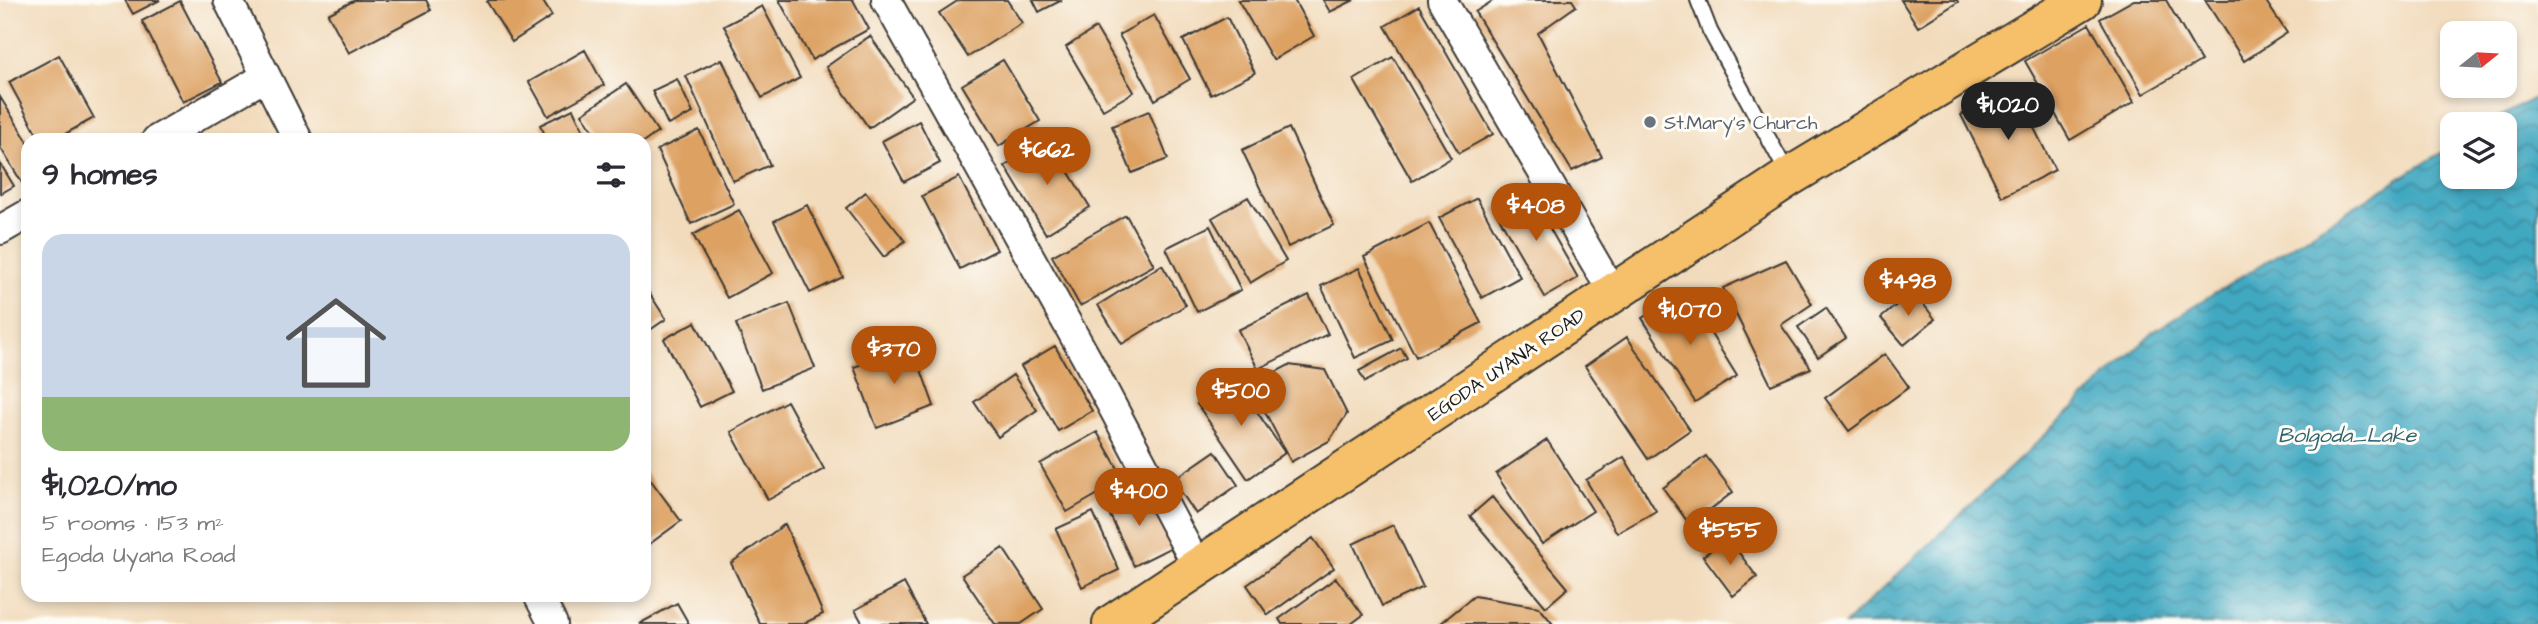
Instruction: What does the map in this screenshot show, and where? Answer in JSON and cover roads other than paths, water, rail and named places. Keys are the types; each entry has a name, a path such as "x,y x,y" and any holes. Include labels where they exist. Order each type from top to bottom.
{"main road":[{"name":"EGODA UYANA ROAD","path":"1112,624 1789,177 2082,0"}],"street":[{"path":"228,0 295,133"},
{"path":"886,0 1086,357 1198,568"},
{"path":"1442,0 1613,293"},
{"path":"168,133 265,77"},
{"path":"0,230 21,218"},
{"path":"542,602 553,624"}],"lane":[{"path":"1698,0 1710,31 1789,177"}],"water":[{"name":"Bolgoda_Lake","path":"2538,96 2538,624 1845,624 2156,330 2440,153 2440,189 2517,189 2517,112 2509,112"}],"place":[{"name":"St.Mary's Church","path":"1650,122"}]}
